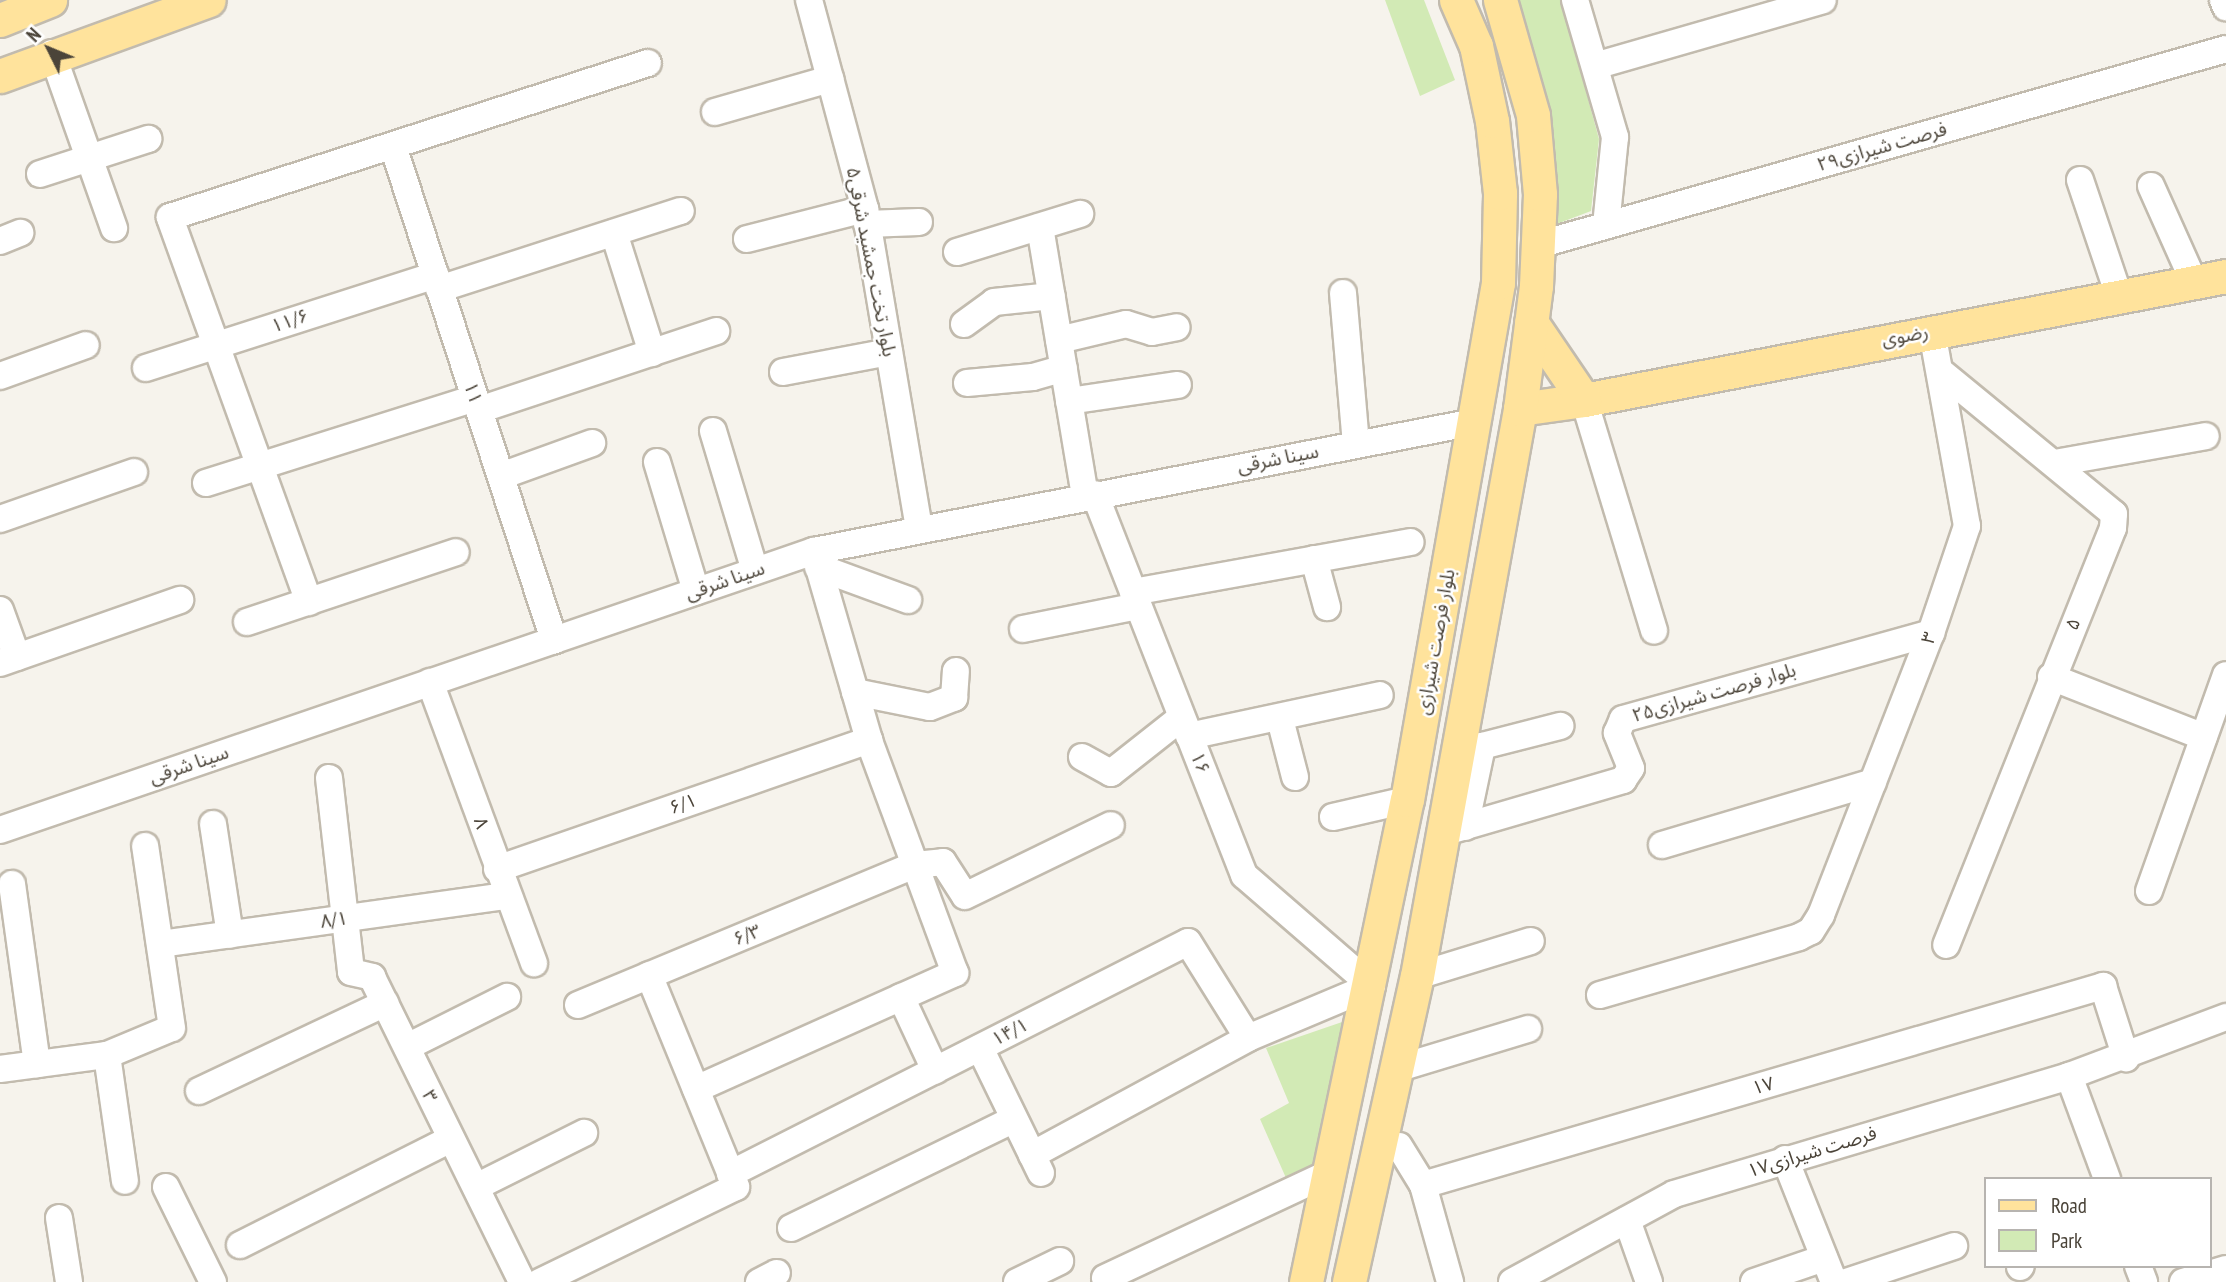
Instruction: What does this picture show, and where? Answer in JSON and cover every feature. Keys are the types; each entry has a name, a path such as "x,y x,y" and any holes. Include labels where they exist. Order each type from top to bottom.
{"main road":[{"path":"0,76 52,53 209,0"},
{"name":"بلوار فرصت شیرازی","path":"1306,1282 1371,986 1408,800 1499,283 1500,193 1492,121 1476,46 1456,0"},
{"name":"بلوار فرصت شیرازی","path":"1351,1279 1417,976 1454,830 1469,752 1531,322 1540,194 1533,115 1500,0"},
{"path":"0,20 42,3 52,53"},
{"name":"رضوی","path":"1520,409 1584,400 2210,279"},
{"path":"1531,322 1584,400"}],"street":[{"name":"بلوار تخت جمشید شرقی۵","path":"808,0 866,217 919,527"},
{"path":"1575,0 1615,136 1606,226"},
{"path":"1595,66 1823,0"},
{"path":"2223,0 2226,7"},
{"name":"فرصت شیرازی۲۹","path":"1538,245 2226,49"},
{"path":"52,53 114,228"},
{"path":"309,601 170,217 648,63"},
{"path":"715,112 830,79"},
{"path":"40,174 148,139"},
{"name":"۱۱","path":"393,146 554,640"},
{"path":"2080,180 2119,296"},
{"path":"2151,186 2210,279"},
{"name":"۱۱/۶","path":"146,368 216,345 614,233 681,211"},
{"path":"957,252 1080,214"},
{"path":"747,239 866,217 919,222"},
{"path":"1040,227 1069,401 1090,495"},
{"path":"614,233 652,353"},
{"path":"1343,293 1356,444"},
{"path":"964,324 994,302 1052,296"},
{"path":"1059,340 1126,324 1152,332 1177,327"},
{"path":"206,483 652,353 716,331"},
{"name":"۳","path":"1600,995 1811,931 1931,633 1967,526 1932,331"},
{"path":"0,376 86,345"},
{"path":"783,372 889,352"},
{"path":"967,383 1033,377 1064,368"},
{"name":"۵","path":"1940,371 2108,506 2113,528 2051,677 1946,945"},
{"path":"1069,401 1178,385"},
{"path":"1584,400 1654,631"},
{"name":"سینا شرقی","path":"0,830 755,571 816,559 919,527 1474,422"},
{"path":"713,431 755,571"},
{"path":"2055,463 2206,436"},
{"path":"501,476 592,443"},
{"path":"657,462 696,591"},
{"path":"0,519 134,472"},
{"name":"۱۶","path":"1090,495 1136,599 1244,875 1371,986"},
{"path":"1023,629 1136,599 1314,559 1411,542"},
{"path":"247,622 456,552"},
{"path":"816,559 908,600"},
{"path":"696,1089 955,973 869,740 816,559"},
{"path":"1314,559 1327,607"},
{"path":"0,610 8,660 180,600"},
{"name":"بلوار فرصت شیرازی۲۵","path":"1454,830 1623,780 1631,768 1617,733 1623,719 1931,633"},
{"path":"855,692 930,707 954,698 956,671"},
{"path":"2148,891 2226,675"},
{"path":"2051,677 2204,737"},
{"name":"۸","path":"430,682 534,963"},
{"path":"1082,757 1111,773 1186,726 1280,719 1380,695"},
{"path":"1280,719 1295,777"},
{"path":"1469,752 1560,726"},
{"name":"۶/۱","path":"497,869 869,740"},
{"path":"329,778 348,918"},
{"path":"1662,845 1873,782"},
{"path":"1333,817 1408,800"},
{"path":"213,824 230,934"},
{"path":"915,865 943,862 965,896 1111,825"},
{"path":"0,1069 107,1055 172,1028 145,846"},
{"name":"۶/۳","path":"578,1005 915,865"},
{"path":"12,884 37,1064"},
{"name":"۸/۱","path":"160,944 508,896"},
{"name":"۳","path":"348,918 351,972 372,977 522,1282"},
{"path":"1417,976 1531,941"},
{"name":"۱۴/۱","path":"540,1282 935,1070 1188,942 1248,1038"},
{"path":"649,975 733,1180"},
{"path":"979,1048 1036,1164 1248,1038 1371,986"},
{"name":"۱۷","path":"1423,1185 2103,986 2126,1058"},
{"path":"407,1047 507,997"},
{"path":"901,997 935,1070"},
{"path":"199,1091 385,1003"},
{"path":"2126,1058 2226,1017"},
{"path":"1396,1069 1528,1029"},
{"path":"107,1055 125,1181"},
{"name":"۱۷فرصت شیرازی","path":"1515,1281 1674,1194 2126,1058"},
{"path":"2069,1076 2106,1177"},
{"path":"791,1228 1014,1119"},
{"path":"476,1187 584,1133"},
{"path":"240,1245 451,1139"},
{"path":"1399,1146 1423,1185 1450,1282"},
{"path":"1754,1282 1829,1270 1785,1159"},
{"path":"1105,1278 1331,1172"},
{"path":"166,1187 213,1282"},
{"path":"59,1218 69,1282"},
{"path":"1627,1220 1649,1282"},
{"path":"1846,1282 1954,1246"},
{"path":"1017,1282 1060,1262"},
{"path":"2183,1282 2226,1269"}],"green space":[{"path":"1385,0 1424,0 1455,80 1420,96"},
{"path":"1514,0 1561,0 1599,139 1591,211 1554,225"},
{"path":"1345,1021 1317,1165 1286,1178 1260,1119 1289,1103 1266,1048"}]}
